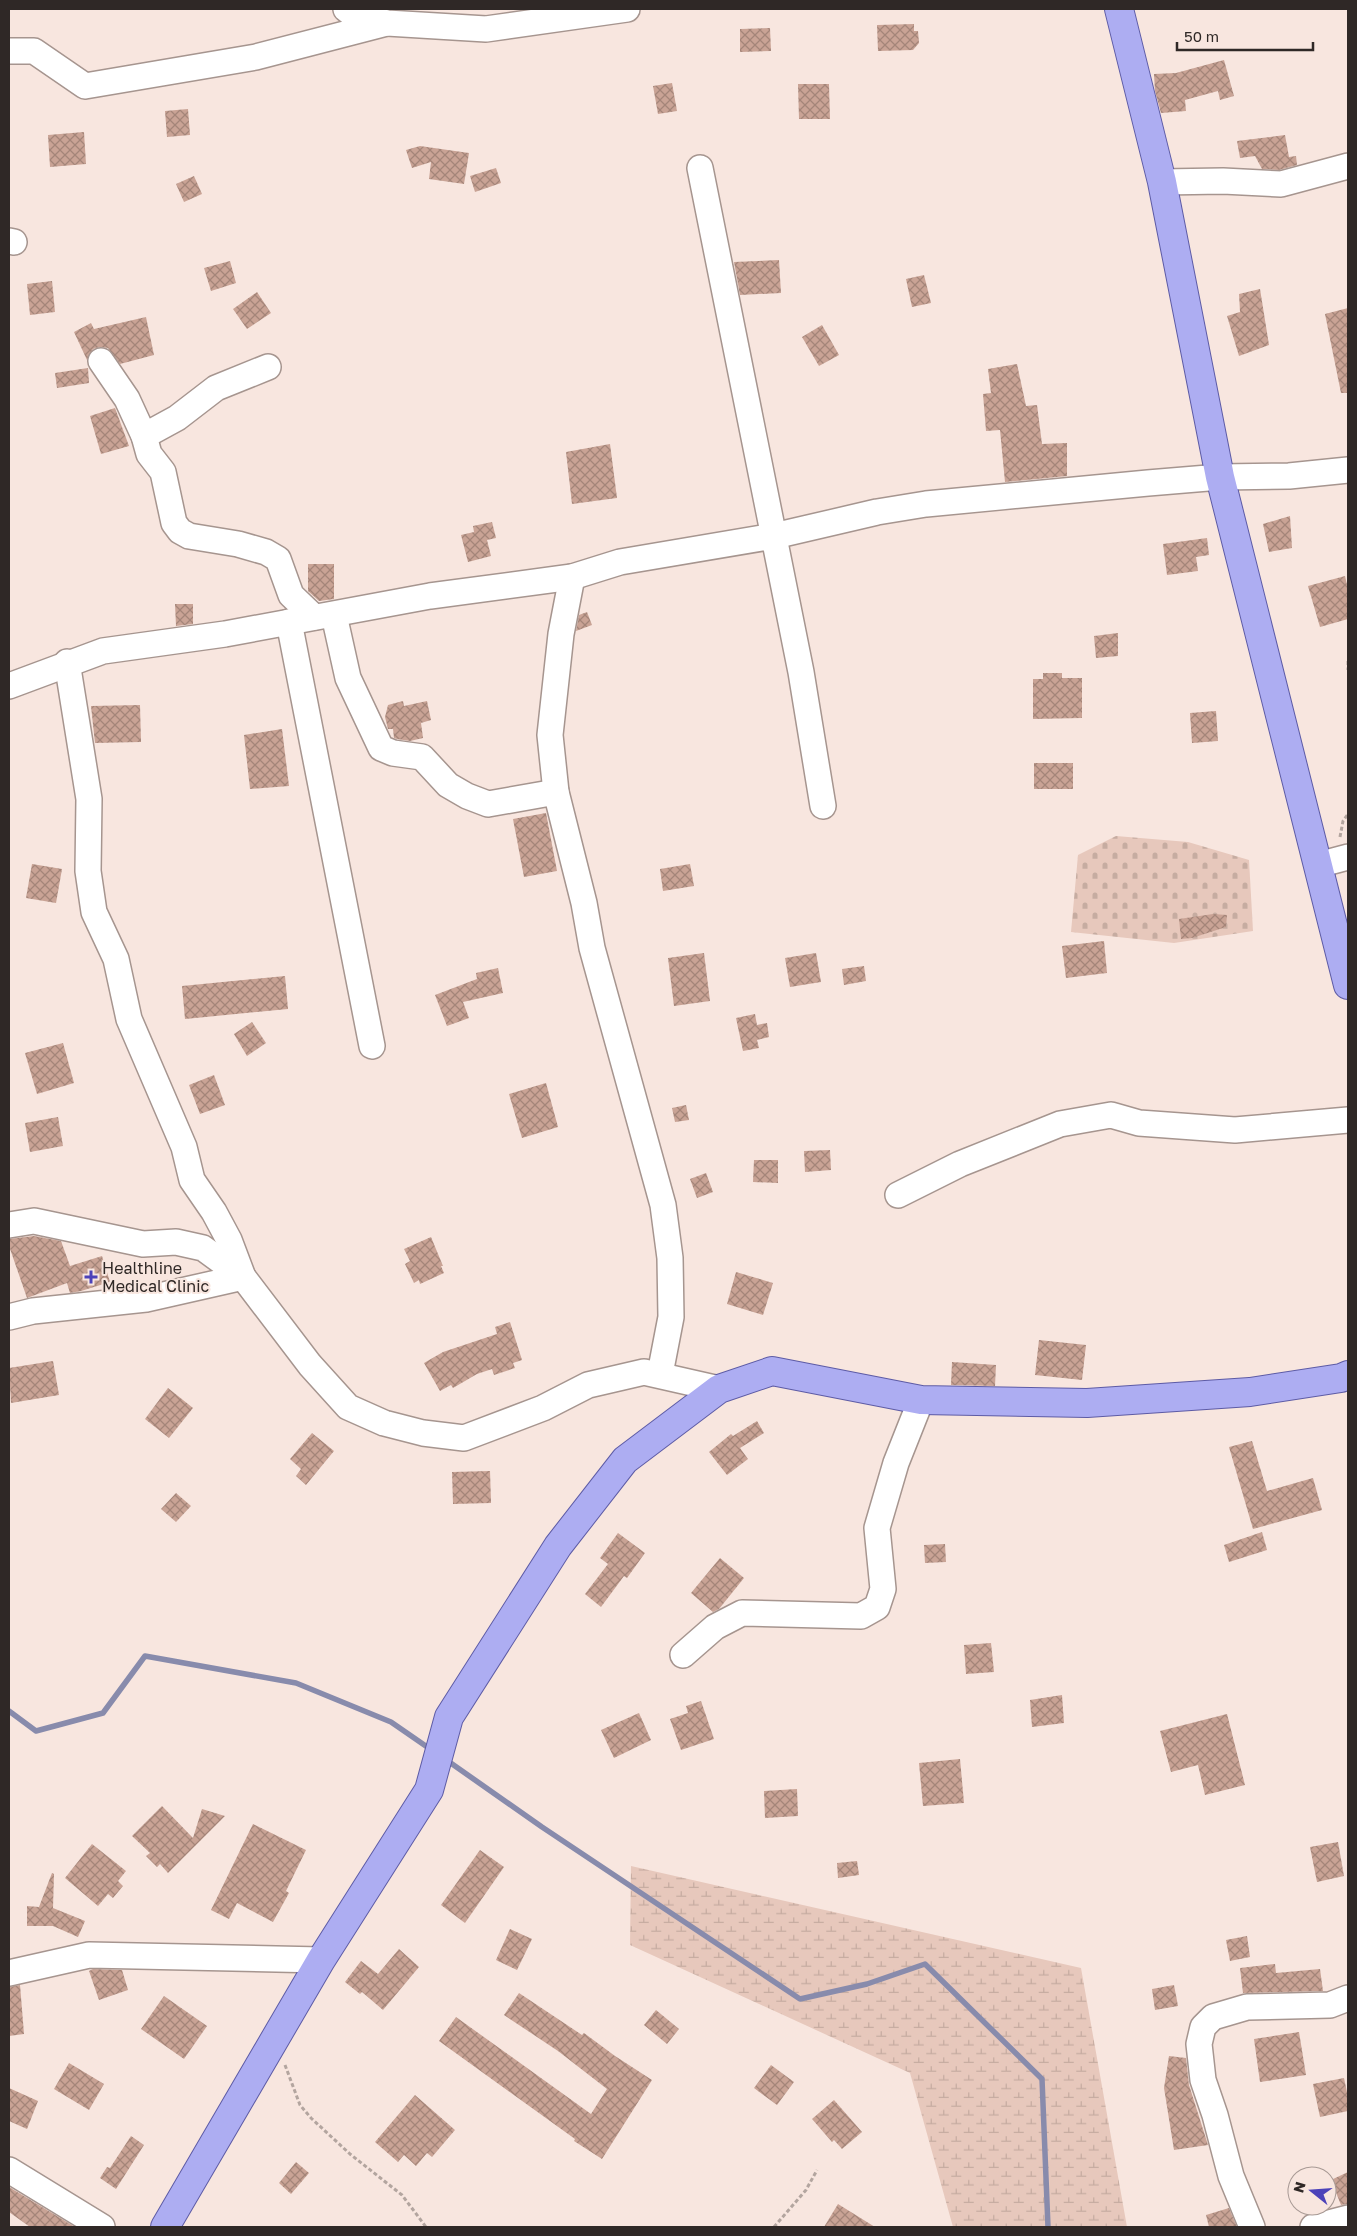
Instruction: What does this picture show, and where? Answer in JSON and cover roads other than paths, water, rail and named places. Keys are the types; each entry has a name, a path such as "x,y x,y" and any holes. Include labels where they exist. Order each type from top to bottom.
{"main road":[{"path":"1119,9 1162,182 1220,477 1348,985"},
{"path":"165,2227 247,2090 278,2032 321,1960 429,1790 449,1717 558,1546 625,1460 719,1389 772,1372 921,1400 1087,1403 1250,1392 1341,1378 1348,1375"}],"street":[{"path":"346,9 386,24"},
{"path":"9,51 34,51 85,86 256,57 386,24 428,18 486,29 627,9"},
{"path":"1162,182 1223,181 1281,184 1348,166"},
{"path":"700,168 803,682 823,806"},
{"path":"101,361 127,399 144,436 149,454 163,472 174,523 180,531 189,536 238,544 266,552 278,559 292,595 324,616 348,678 381,748 393,753 422,757 448,785 467,796 488,804 556,792"},
{"path":"144,436 177,418 216,388 268,367"},
{"path":"9,686 28,680 67,662 103,651 225,634 430,596 572,577 620,562 774,536 877,512 926,504 1220,477 1289,476 1348,470"},
{"path":"572,577 561,634 550,735 556,792 584,903 592,948 663,1205 670,1258 671,1316 660,1374"},
{"path":"289,622 372,1046"},
{"path":"67,662 89,799 88,871 94,912 116,959 129,1019 184,1147 192,1180 214,1212 228,1240 242,1276 310,1365 348,1407 384,1423 423,1433 464,1438 544,1408 588,1385 644,1372 660,1374 719,1389"},
{"path":"1318,864 1348,857"},
{"path":"898,1195 960,1164 1060,1124 1111,1115 1139,1123 1235,1130 1348,1120"},
{"path":"9,1225 34,1221 143,1244 176,1242 204,1248 242,1276"},
{"path":"9,1317 33,1311 146,1299 242,1276"},
{"path":"683,1656 715,1628 742,1613 861,1616 877,1607 883,1589 877,1528 896,1463 921,1400"},
{"path":"9,1972 90,1955 321,1960"},
{"path":"1252,2227 1231,2176 1203,2080 1199,2044 1203,2027 1213,2017 1247,2007 1330,2005 1348,1998"},
{"path":"9,2170 102,2227"},
{"path":"1313,2227 1348,2218"}],"waterway":[{"path":"9,1711 36,1731 103,1713 145,1656 296,1683 391,1722 433,1751"},
{"path":"445,1759 542,1827 800,1999 867,1984 925,1964 1042,2079 1048,2227"}],"place":[{"name":"Healthline Medical Clinic","path":"91,1277"}]}
